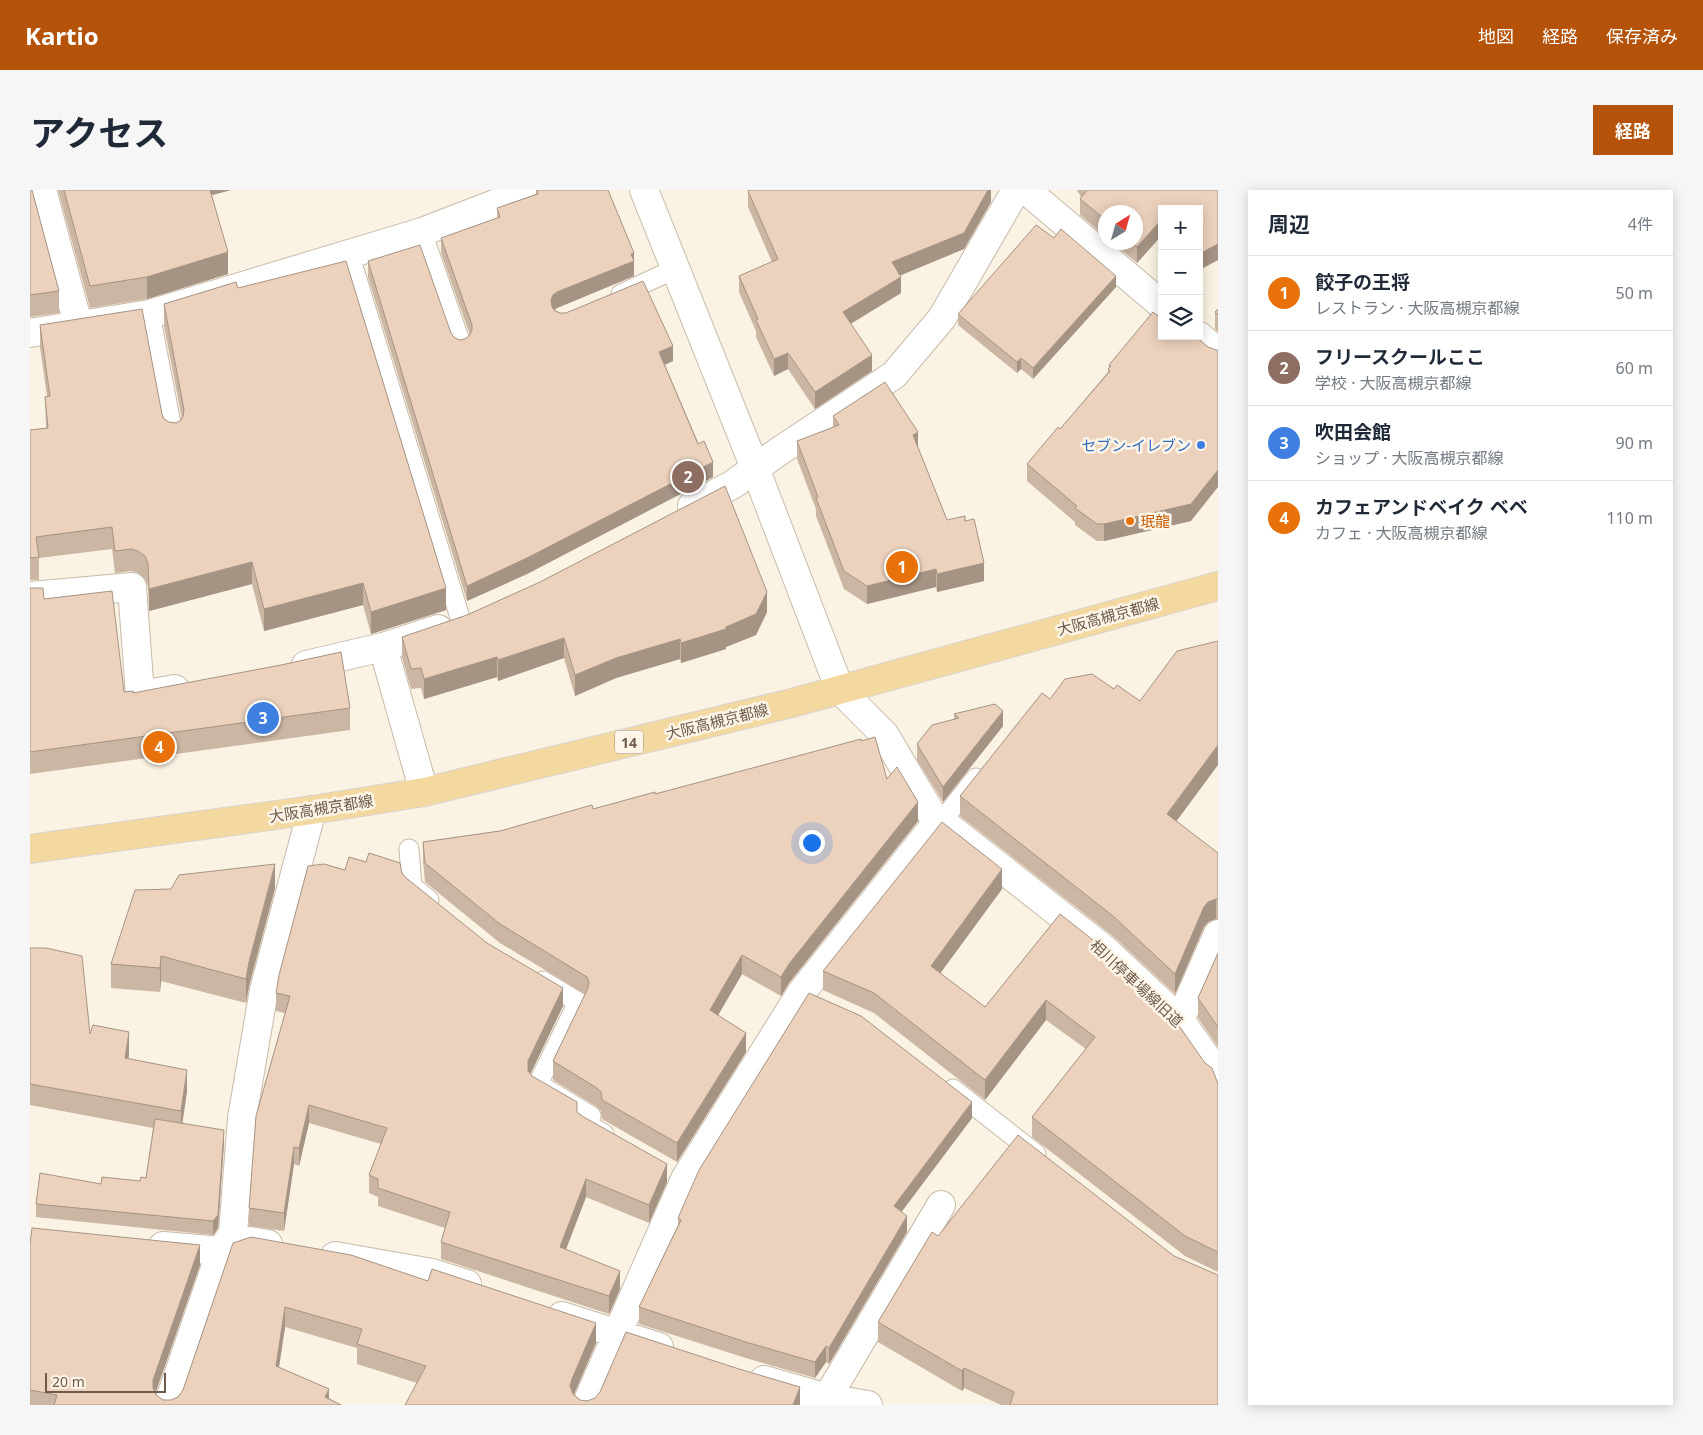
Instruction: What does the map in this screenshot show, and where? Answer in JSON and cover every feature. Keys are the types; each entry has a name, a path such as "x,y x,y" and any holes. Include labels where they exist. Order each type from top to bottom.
{"main road":[{"name":"大阪高槻京都線","path":"30,849 312,810 424,792 840,690 1218,586"}],"street":[{"path":"42,190 78,324"},
{"path":"30,333 150,314 422,232 531,190"},
{"path":"672,516 732,484 894,375 942,318 1016,190"},
{"path":"1026,190 1158,302"},
{"path":"651,192 677,268 840,690"},
{"path":"1203,339 1218,352"},
{"path":"30,596 132,587 140,695 199,685"},
{"path":"278,672 383,646 471,617"},
{"path":"383,646 424,792"},
{"name":"相川停車場線旧道","path":"840,690 884,734 931,813 1103,948 1180,1020 1218,1074"},
{"path":"168,1405 221,1251 233,1233 242,1118 264,990 312,810"},
{"path":"586,1405 617,1334 677,1175 931,830 941,822"},
{"path":"1180,1020 1218,934"},
{"path":"827,1398 941,1205"},
{"path":"136,1243 221,1251 250,1241 432,1272 488,1291"},
{"path":"543,1309 681,1354"},
{"path":"744,1374 827,1398 867,1405"}],"lane":[{"path":"422,232 461,344"},
{"path":"349,253 471,617"},
{"path":"607,300 677,268"},
{"path":"150,314 173,434"},
{"path":"941,822 990,761"},
{"path":"409,849 412,886 442,910"},
{"path":"528,972 578,1002 538,1084 592,1116 587,1124 620,1142"},
{"path":"937,1077 1046,1162"}],"building":[{"path":"30,190 32,190 59,291 30,295"},
{"path":"64,190 210,190 228,252 147,277 90,286"},
{"path":"537,190 608,190 634,253 631,254 634,261 557,292 551,300 552,307 555,311 566,313 643,281 673,346 659,352 698,444 704,441 713,462 527,558 467,586 368,261 420,245 451,333 459,340 465,339 470,335 472,325 441,238 500,217 497,208 538,194"},
{"path":"749,190 988,190 964,233 892,262 901,277 843,312 872,355 815,392 788,353 774,359 739,276 778,259"},
{"path":"1087,190 1218,190 1218,244 1203,252 1203,205 1158,205 1158,223 1143,240 1143,205 1098,205 1098,214 1080,199"},
{"path":"1036,225 1054,238 1061,229 1116,276 1033,368 1021,358 1017,362 958,314"},
{"path":"346,261 446,588 371,612 363,583 264,609 252,562 149,589 148,564 145,556 131,549 115,551 112,527 36,537 39,557 30,558 30,430 48,428 45,397 50,396 40,325 142,309 162,414 164,419 176,423 181,420 184,410 164,304 236,282 238,288"},
{"path":"1153,312 1158,316 1158,340 1200,340 1208,347 1218,350 1218,470 1191,504 1097,524 1075,508 1077,506 1027,464 1058,427 1060,429 1110,371 1108,369 1111,366 1109,365"},
{"path":"885,382 918,432 913,435 947,520 965,516 965,521 974,519 984,563 937,574 936,569 867,586 844,571 816,498 818,497 797,441 839,425 833,416"},
{"path":"725,486 767,592 756,614 726,627 726,629 681,643 680,639 616,658 575,675 564,638 498,660 497,657 424,679 421,668 411,669 402,637 467,615 540,582"},
{"path":"30,588 43,588 44,599 112,591 124,692 133,691 133,693 341,652 350,708 30,752"},
{"path":"1218,641 1218,745 1167,814 1218,853 1218,899 1208,902 1204,907 1175,974 1113,916 960,796 1042,693 1050,699 1065,679 1092,674 1114,689 1117,685 1140,701 1177,651"},
{"path":"995,704 1003,711 943,787 917,744 932,725 959,718 954,714"},
{"path":"875,737 887,779 897,767 918,802 789,964 781,977 742,955 710,1010 746,1033 677,1143 602,1100 601,1092 597,1088 553,1061 588,988 589,982 587,977 500,924 425,863 423,842 500,831 592,805 593,809 861,739 861,741"},
{"path":"942,822 1002,869 931,966 985,1007 1060,914 1093,940 1168,1010 1205,1063 1212,1068 1218,1084 1218,1252 1185,1236 1032,1117 1095,1037 1046,1000 985,1080 874,993 823,971"},
{"path":"369,853 400,863 405,877 487,943 563,988 528,1061 528,1071 532,1076 577,1102 577,1112 582,1116 667,1164 649,1205 586,1179 560,1247 620,1271 609,1296 441,1242 450,1212 378,1188 378,1179 369,1175 387,1128 309,1105 299,1148 294,1147 284,1213 249,1208 256,1116 290,996 276,993 279,975 308,866 324,864 345,870 349,857 366,862"},
{"path":"275,864 246,979 161,956 160,968 111,964 135,890 171,889 179,875"},
{"path":"30,948 46,948 82,956 90,1034 93,1025 129,1032 125,1058 187,1070 181,1111 30,1084"},
{"path":"1218,953 1218,1027 1198,998"},
{"path":"809,993 861,1016 972,1102 894,1206 907,1216 829,1348 826,1346 815,1362 749,1343 639,1307 681,1220 678,1218 699,1170"},
{"path":"155,1119 224,1130 218,1215 213,1221 36,1204 40,1173 101,1184 102,1177 140,1181 141,1177 146,1178"},
{"path":"1018,1135 1174,1256 1218,1275 1218,1405 1010,1405 1014,1392 964,1368 962,1371 878,1322 932,1232 938,1236"},
{"path":"32,1228 200,1245 153,1380 153,1388 156,1395 163,1400 171,1400 178,1397 183,1390 233,1243 251,1237 351,1255 428,1281 432,1269 596,1323 570,1386 573,1394 580,1400 587,1401 595,1398 600,1392 626,1332 800,1387 793,1405 405,1405 426,1366 357,1344 362,1329 285,1307 276,1366 329,1389 325,1397 341,1405 54,1405 57,1395 30,1390 30,1244"}],"place":[{"name":"セブン-イレブン","path":"1201,445"},
{"name":"フリースクールここ","path":"688,477"},
{"name":"珉龍","path":"1130,521"},
{"name":"餃子の王将","path":"902,567"},
{"name":"吹田会館","path":"263,718"},
{"name":"カフェアンドベイク ベベ","path":"159,747"}]}
